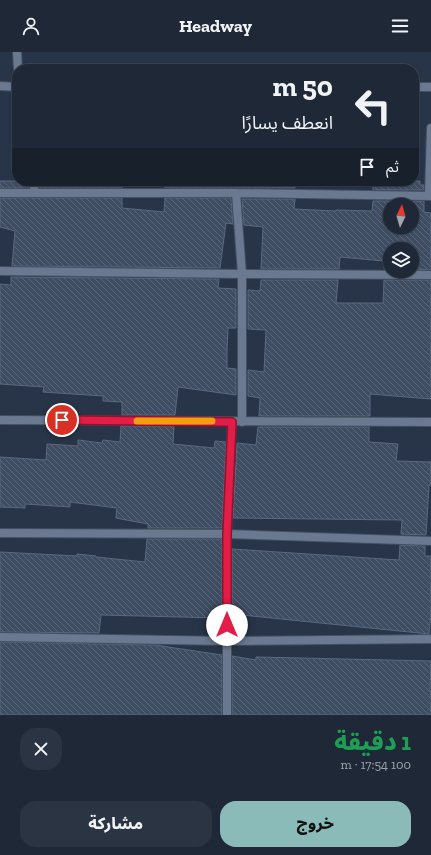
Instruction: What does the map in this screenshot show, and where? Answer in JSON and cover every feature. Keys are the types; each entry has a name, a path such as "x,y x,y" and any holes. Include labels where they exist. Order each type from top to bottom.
{"street":[{"path":"17,52 18,64"},
{"path":"0,86 12,87"},
{"path":"419,87 431,87"},
{"path":"0,194 236,193 430,196 431,128"},
{"path":"34,186 35,193"},
{"path":"236,193 242,274 242,422"},
{"path":"0,271 431,275"},
{"path":"0,420 431,422"},
{"path":"227,715 227,534 232,422"},
{"path":"0,534 227,534 431,541"},
{"path":"0,637 227,641 431,639"}],"building":[{"path":"0,181 12,181 12,186 29,186 29,188 0,188"},
{"path":"419,181 420,185 424,185 424,190 373,190 373,186 419,186"},
{"path":"40,186 122,186 122,188 40,188"},
{"path":"165,186 295,186 295,188 165,188"},
{"path":"0,198 122,198 122,208 164,212 165,198 231,198 233,224 226,223 220,268 12,266 15,231 0,227"},
{"path":"242,199 295,199 294,209 336,211 372,211 373,201 383,201 383,234 419,234 419,201 424,201 424,212 431,213 431,270 419,269 419,242 383,242 383,261 340,257 339,269 261,269 263,227 244,225"},
{"path":"11,277 219,279 218,288 236,289 236,328 228,328 227,368 236,369 236,395 178,387 175,415 122,415 122,402 103,401 103,396 43,392 44,387 0,384 0,284 11,285"},
{"path":"261,280 338,280 336,303 383,303 384,280 431,280 431,399 370,394 370,416 259,416 260,398 248,396 248,370 264,372 266,330 248,329 248,290 260,291"},
{"path":"121,426 174,426 173,444 214,448 215,441 226,442 222,528 148,528 148,524 116,518 117,508 70,502 70,507 25,504 25,508 0,507 0,457 46,460 47,444 78,446 78,440 102,443 103,440 120,442"},
{"path":"258,427 369,427 369,442 398,444 396,461 431,462 431,485 429,485 426,535 401,534 402,520 233,518 237,443 256,445"},
{"path":"147,539 222,539 222,618 101,615 99,633 0,632 0,552 77,556 77,554 145,562"},
{"path":"400,545 425,546 425,556 431,556 431,613 429,634 232,614 232,549 399,560"},
{"path":"0,642 155,645 222,655 222,715 0,715"},
{"path":"232,656 256,660 256,657 431,661 431,715 232,715"}],"slow traffic":[{"path":"137,421 212,421"}],"route":[{"path":"62,420 232,422 227,534 227,625"}]}
